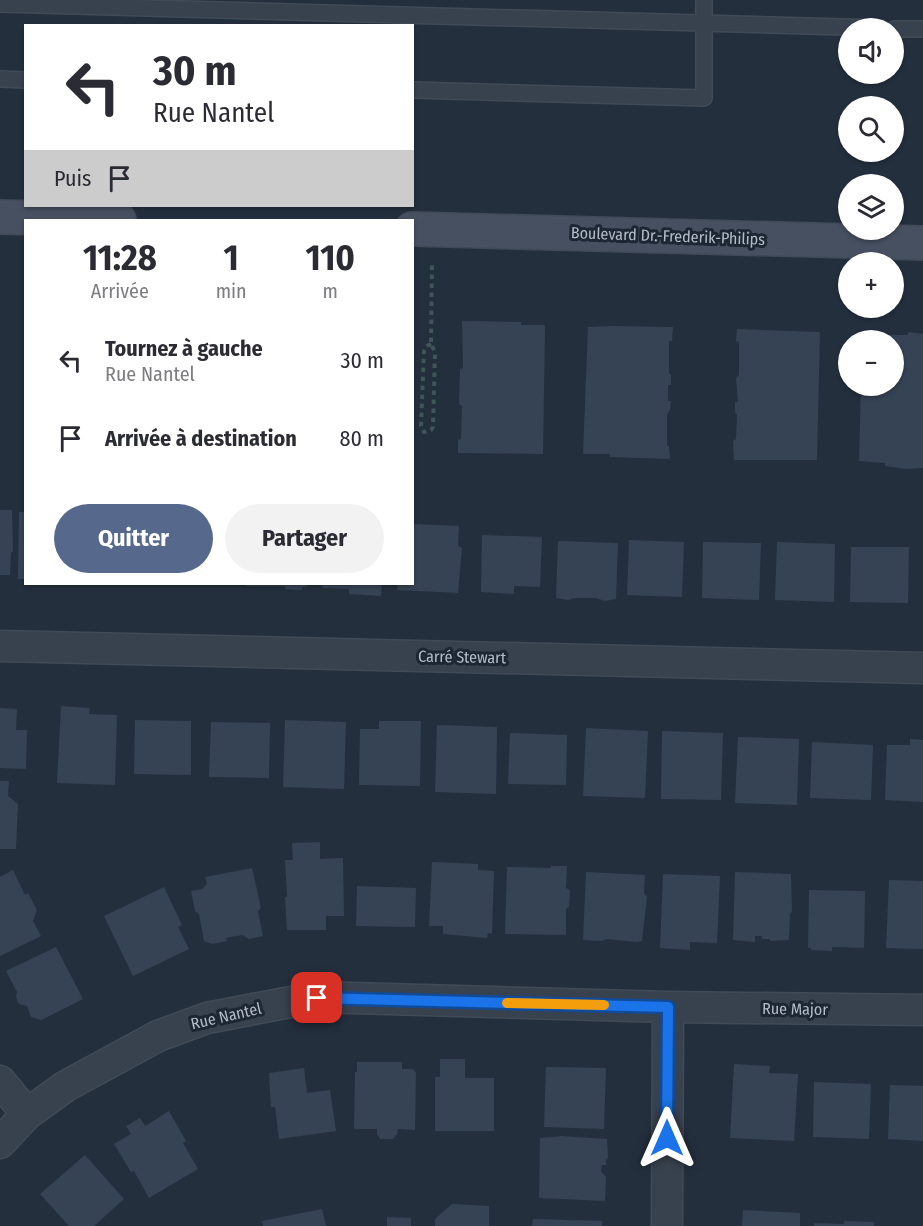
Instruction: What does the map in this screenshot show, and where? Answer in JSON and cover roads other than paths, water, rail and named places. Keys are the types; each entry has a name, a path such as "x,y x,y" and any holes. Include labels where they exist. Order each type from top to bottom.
{"street":[{"path":"0,217 79,219"},
{"name":"Boulevard Dr.-Frederik-Philips","path":"414,229 923,243"},
{"name":"Carré Stewart","path":"0,646 923,668"},
{"name":"Rue Nantel","path":"0,1143 27,1114 66,1086 158,1036 207,1018 317,998 668,1007"},
{"path":"667,1226 668,1007"},
{"name":"Rue Major","path":"668,1007 923,1010"},
{"path":"0,1081 27,1114"}],"lane":[{"path":"414,90 704,98 704,0"},
{"path":"0,4 838,27"},
{"path":"904,29 923,30"},
{"path":"0,79 24,80"}]}
